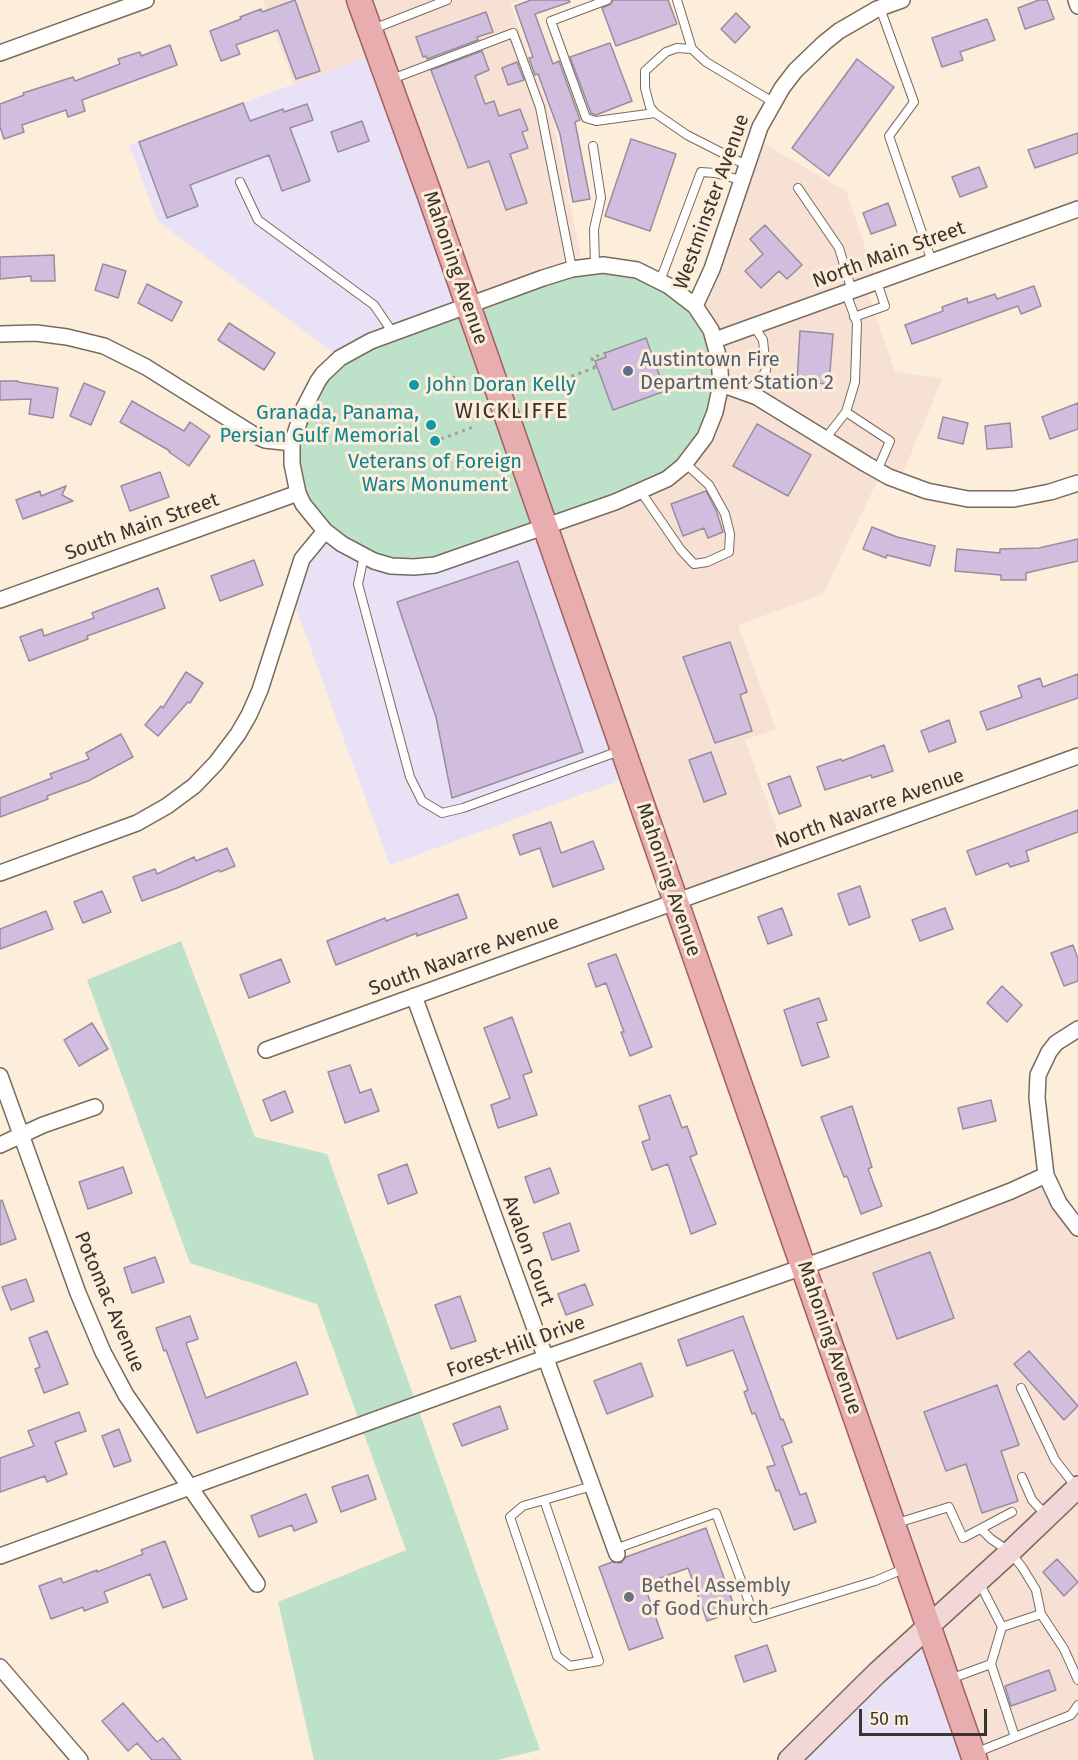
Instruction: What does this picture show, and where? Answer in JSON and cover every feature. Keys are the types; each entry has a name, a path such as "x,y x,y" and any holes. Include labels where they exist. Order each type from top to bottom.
{"main road":[{"name":"Mahoning Avenue","path":"359,0 546,527 974,1757"}],"street":[{"path":"0,53 146,0"},
{"name":"Westminster Avenue","path":"695,306 712,269 760,127 773,102 795,71 824,43 854,21 902,0"},
{"path":"1076,0 1078,6"},
{"name":"North Main Street","path":"715,340 1078,209"},
{"path":"595,265 615,265 636,270 660,281 695,306 711,330 715,340 721,384 715,411 705,437 685,463 667,479 641,492 435,565 391,566 364,556 325,531 303,504 298,493 292,464 292,443 307,400 323,374 340,358 393,333 572,269 595,265"},
{"path":"0,334 36,333 67,337 104,346 146,367 256,436 265,440 292,443"},
{"path":"721,384 757,397 877,471 927,491 968,499 989,500 1031,496 1078,483"},
{"name":"South Main Street","path":"0,600 298,493"},
{"path":"0,873 138,823 167,807 194,786 216,763 249,715 260,690 302,560 325,531"},
{"name":"North Navarre Avenue","path":"676,901 1078,756"},
{"name":"South Navarre Avenue","path":"266,1050 676,901"},
{"name":"Avalon Court","path":"414,996 616,1552"},
{"path":"1078,1029 1056,1043 1038,1075 1038,1115 1046,1175 1059,1203 1078,1228"},
{"name":"Potomac Avenue","path":"0,1076 78,1293 103,1352 126,1395 257,1584"},
{"path":"0,1145 95,1107"},
{"name":"Forest-Hill Drive","path":"0,1556 545,1358 944,1217 1046,1175"},
{"path":"789,1760 877,1673 1078,1488"},
{"path":"0,1667 80,1760"}],"lane":[{"path":"370,30 447,0"},
{"path":"607,0 551,21 586,118 596,121 655,113"},
{"path":"676,0 692,49 706,62 773,102"},
{"path":"880,8 914,102 889,136 932,262"},
{"path":"389,81 513,33 540,107 572,269"},
{"path":"692,49 677,48 666,52 645,71 645,88 650,107 655,113 744,172"},
{"path":"593,146 601,198 594,229 595,265"},
{"path":"660,281 701,172 744,172"},
{"path":"240,182 258,220 374,305 393,333"},
{"path":"798,188 839,248 857,323 855,382 846,412 825,439"},
{"path":"855,317 885,306 877,282"},
{"path":"746,393 766,370 763,340 754,326"},
{"path":"846,412 890,441 877,471"},
{"path":"641,492 681,550 694,564 707,562 729,552 730,534 725,514 709,485 685,463"},
{"path":"364,556 358,584 410,777 422,801 442,813 463,808 623,750"},
{"path":"1021,1388 1055,1460 1078,1488"},
{"path":"1022,1477 1032,1500 1048,1516"},
{"path":"544,1500 598,1661 570,1666 557,1656 510,1517 523,1506 592,1486"},
{"path":"893,1524 949,1507 963,1538 1012,1512"},
{"path":"616,1552 716,1513 755,1618 876,1581 908,1567"},
{"path":"981,1529 1010,1552 1022,1567 1036,1590 1041,1614 1064,1649 1078,1680"},
{"path":"978,1581 1002,1627 991,1664 1015,1737"},
{"path":"1002,1627 1041,1614"},
{"path":"947,1680 991,1664"},
{"path":"974,1757 1015,1737 1071,1715 1078,1705"}],"path":[{"path":"536,389 596,367 592,358 605,353"},
{"path":"425,388 455,376"},
{"path":"441,439 473,427"}],"shaded area":[{"path":"263,0 520,0 510,4 553,121 583,267 468,306 378,53 294,84"},
{"path":"378,53 468,306 340,358 158,221 129,145"},
{"path":"755,139 846,191 877,282 866,287 895,372 942,378 900,481 881,473 823,594 738,625 776,729 745,740 788,861 676,901 546,527 695,306"},
{"path":"546,527 632,776 390,865 291,595 325,531"},
{"path":"1046,1175 1078,1228 1078,1760 975,1760 803,1266"},
{"path":"928,1626 975,1760 789,1760"}],"green space":[{"path":"572,269 647,274 711,330 715,412 683,466 455,559 374,561 303,504 293,476 303,410 340,358"},
{"path":"181,941 255,1137 327,1154 540,1750 497,1760 314,1760 278,1602 406,1550 317,1304 190,1263 87,980"}],"building":[{"path":"295,0 320,71 296,79 278,30 236,45 240,54 221,61 210,31 261,9 262,12"},
{"path":"531,0 569,0 570,2 535,14 553,64 559,61 580,120 575,122 590,199 573,202 560,134 538,74 535,75 529,58 533,57 515,6"},
{"path":"613,0 668,0 677,24 616,46 602,8 611,4"},
{"path":"1039,0 1047,0 1054,19 1025,29 1018,8"},
{"path":"486,12 493,32 427,59 426,56 423,57 416,37"},
{"path":"736,13 750,27 735,43 721,29"},
{"path":"987,19 995,40 960,52 963,60 942,67 932,38"},
{"path":"610,43 632,101 596,115 591,113 570,57"},
{"path":"170,45 177,65 82,100 85,111 68,117 66,110 22,125 24,132 4,139 0,127 0,104 24,95 23,93 73,77 75,81 120,64 118,59 140,52 141,56"},
{"path":"482,51 489,70 475,76 485,104 494,101 499,116 520,109 528,130 522,132 528,148 510,154 527,203 506,210 489,161 468,168 431,70"},
{"path":"857,59 894,87 829,176 792,148"},
{"path":"517,62 524,80 508,85 502,68"},
{"path":"243,103 250,121 283,109 284,112 307,104 313,120 290,128 310,181 282,191 269,155 190,185 198,206 167,218 139,142"},
{"path":"362,121 369,141 338,152 331,132"},
{"path":"1078,133 1078,153 1035,168 1028,150"},
{"path":"631,139 676,154 650,231 605,216"},
{"path":"979,167 987,187 960,197 952,177"},
{"path":"888,203 896,225 871,234 863,213"},
{"path":"765,225 802,265 787,279 779,271 761,288 745,271 763,254 750,239"},
{"path":"54,255 55,281 31,281 31,276 0,279 0,257"},
{"path":"103,264 126,271 118,298 95,290"},
{"path":"147,284 182,302 172,321 138,303"},
{"path":"1034,286 1041,306 1021,314 1018,306 912,344 905,325 943,311 942,307 967,298 968,303 995,294 997,299"},
{"path":"229,323 275,353 264,370 218,340"},
{"path":"800,331 833,334 829,384 797,382"},
{"name":"Austintown Fire Department Station 2","path":"646,338 665,391 613,410 595,361 606,357 605,353"},
{"path":"0,381 18,381 58,388 53,418 29,414 31,399 0,400"},
{"path":"84,383 105,392 91,425 70,416"},
{"path":"132,401 184,431 190,422 210,436 189,466 170,451 120,422"},
{"path":"1078,403 1078,429 1050,439 1042,417"},
{"path":"943,417 968,423 963,444 938,438"},
{"path":"1010,423 1012,447 987,449 985,426"},
{"path":"757,424 811,455 788,496 733,466"},
{"path":"160,472 169,497 130,511 121,486"},
{"path":"66,486 62,495 73,501 23,519 16,500 40,491 41,496"},
{"path":"706,491 716,510 723,532 708,538 704,528 683,536 671,504"},
{"path":"872,527 897,537 935,546 930,566 887,555 886,558 863,549"},
{"path":"1078,539 1078,561 1026,573 1026,580 1001,580 1001,575 955,571 957,549 1000,553 1000,549 1039,548"},
{"path":"254,560 263,585 220,601 211,576"},
{"path":"518,561 583,752 452,798 436,717 397,602"},
{"path":"158,588 165,608 87,636 88,639 29,661 20,637 42,629 44,636 94,618 92,613"},
{"path":"730,642 747,692 740,695 752,731 715,743 683,657"},
{"path":"186,672 203,683 190,703 188,702 158,736 145,725 161,706 163,708"},
{"path":"1078,674 1078,698 987,730 980,712 1022,697 1018,686 1040,678 1043,687"},
{"path":"949,720 956,742 929,752 921,731"},
{"path":"121,734 133,757 88,781 0,817 0,798 52,778 50,774 89,759 86,753"},
{"path":"884,745 893,771 872,778 871,775 825,790 817,767 841,759 842,761"},
{"path":"711,752 726,794 704,802 689,760"},
{"path":"790,776 801,806 779,814 768,784"},
{"path":"1078,810 1078,832 1026,851 1029,861 1010,867 1008,863 976,875 967,851"},
{"path":"551,822 561,853 593,841 604,869 553,887 540,848 520,855 513,835"},
{"path":"227,848 235,866 220,872 219,870 142,901 133,877 155,869 157,874 194,857 196,861"},
{"path":"860,886 870,917 849,925 838,894"},
{"path":"102,891 111,912 83,923 74,902"},
{"path":"458,894 467,918 417,936 417,933 336,965 327,941 385,918 386,921"},
{"path":"782,908 792,935 768,944 758,917"},
{"path":"945,908 953,929 920,941 912,920"},
{"path":"46,911 53,929 0,949 0,929"},
{"path":"1073,945 1078,959 1078,981 1064,986 1051,953"},
{"path":"616,954 652,1047 630,1056 606,983 596,987 588,964"},
{"path":"281,959 290,982 249,998 240,975"},
{"path":"1002,986 1022,1005 1007,1022 987,1003"},
{"path":"819,998 827,1020 817,1023 829,1057 802,1066 784,1010"},
{"path":"512,1017 532,1072 523,1075 537,1115 498,1128 491,1105 510,1098 484,1028"},
{"path":"92,1023 108,1049 79,1066 64,1040"},
{"path":"350,1065 360,1093 371,1089 379,1111 345,1123 328,1072"},
{"path":"285,1091 293,1112 271,1121 263,1100"},
{"path":"670,1095 682,1128 687,1126 697,1154 690,1157 716,1224 691,1234 668,1164 652,1170 642,1142 650,1139 639,1106"},
{"path":"991,1100 996,1121 963,1129 958,1108"},
{"path":"852,1106 872,1167 868,1169 882,1206 861,1214 821,1117"},
{"path":"407,1164 417,1193 388,1204 378,1175"},
{"path":"123,1167 132,1193 88,1209 79,1182"},
{"path":"550,1168 559,1193 534,1203 525,1177"},
{"path":"2,1200 16,1239 0,1245 0,1201"},
{"path":"570,1223 579,1251 552,1260 543,1233"},
{"path":"930,1252 954,1318 897,1339 873,1273"},
{"path":"155,1257 164,1282 132,1293 124,1268"},
{"path":"26,1279 34,1301 11,1310 2,1287"},
{"path":"585,1284 593,1305 566,1315 558,1294"},
{"path":"460,1296 476,1341 451,1349 435,1305"},
{"path":"190,1316 198,1339 186,1343 206,1398 296,1362 308,1394 197,1433 156,1328"},
{"path":"743,1316 781,1420 783,1419 792,1442 782,1446 800,1495 806,1493 816,1522 794,1530 779,1490 776,1491 767,1467 775,1465 755,1413 752,1414 744,1392 748,1390 733,1350 687,1366 678,1340"},
{"path":"47,1331 68,1384 44,1393 35,1369 40,1367 29,1338"},
{"path":"1029,1351 1078,1406 1064,1420 1014,1364"},
{"path":"641,1363 653,1396 607,1414 594,1381"},
{"path":"997,1385 1019,1445 1001,1451 1018,1501 982,1513 966,1464 946,1471 924,1412"},
{"path":"500,1406 508,1429 462,1446 453,1424"},
{"path":"79,1412 86,1431 55,1442 67,1474 47,1482 45,1476 0,1492 0,1458 34,1446 28,1431"},
{"path":"119,1429 131,1461 114,1467 102,1436"},
{"path":"368,1475 376,1499 341,1512 332,1487"},
{"path":"306,1494 317,1522 294,1531 292,1525 259,1537 251,1516"},
{"name":"Bethel Assembly of God Church","path":"706,1528 736,1611 707,1621 688,1568 644,1584 663,1638 629,1650 599,1567 612,1562 621,1563 626,1557"},
{"path":"165,1541 187,1599 163,1608 150,1574 104,1592 108,1602 84,1611 83,1607 51,1619 39,1586 61,1578 63,1583 97,1570 97,1572 143,1554 141,1550"},
{"path":"1057,1559 1078,1582 1064,1596 1043,1572"},
{"path":"767,1645 776,1671 744,1682 735,1656"},
{"path":"1049,1670 1056,1690 1011,1706 1005,1686"},
{"path":"123,1703 157,1742 163,1738 181,1760 152,1760 137,1743 128,1751 102,1721"}],"place":[{"name":"Austintown Fire Department Station 2","path":"628,371"},
{"name":"John Doran Kelly","path":"414,385"},
{"name":"Granada, Panama, Persian Gulf Memorial","path":"431,425"},
{"name":"Veterans of Foreign Wars Monument","path":"435,441"},
{"name":"Bethel Assembly of God Church","path":"629,1597"}],"district":[{"name":"WICKLIFFE","path":"512,412"}]}
